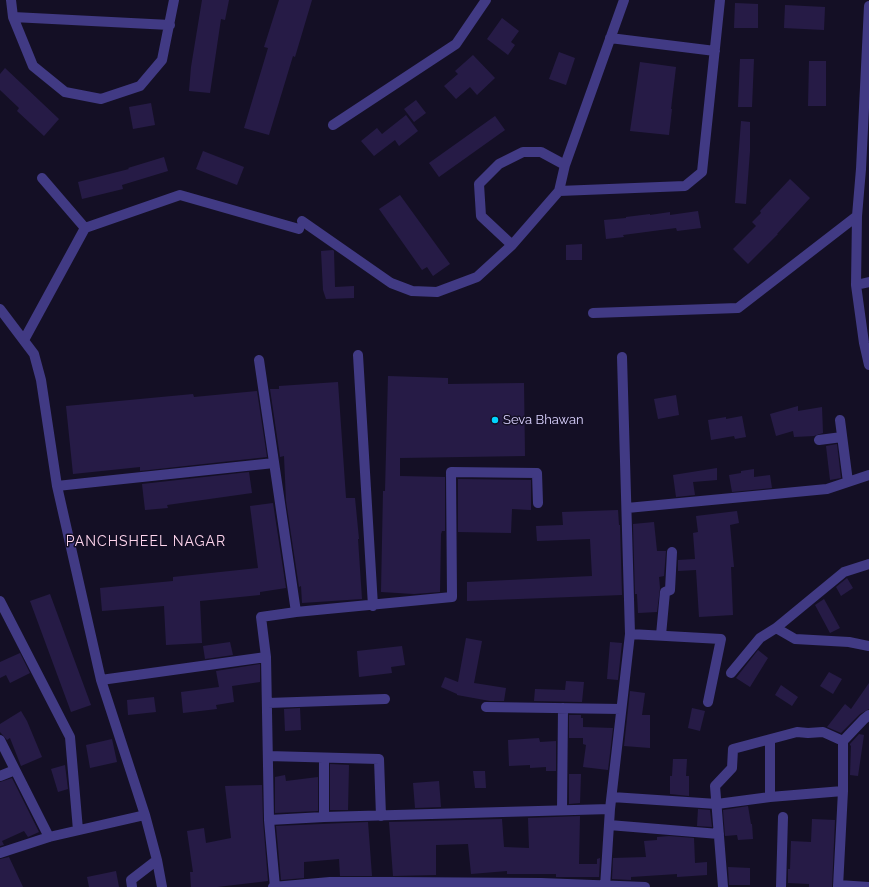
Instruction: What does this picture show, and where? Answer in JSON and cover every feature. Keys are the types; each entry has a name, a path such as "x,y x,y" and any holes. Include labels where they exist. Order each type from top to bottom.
{"street":[{"path":"11,0 13,17 34,66 65,92 101,99 140,86 162,60 174,0"},
{"path":"333,125 456,44 486,0"},
{"path":"24,340 85,228 180,195 301,225 391,283 412,291 437,292 477,277 512,245 559,191 565,164 624,0"},
{"path":"559,191 685,186 702,172 720,0"},
{"path":"869,6 865,168 857,216 856,285 864,343 869,365"},
{"path":"13,17 170,25"},
{"path":"610,38 715,51"},
{"path":"512,245 481,216 479,184 499,164 523,152 541,152 565,164"},
{"path":"42,178 85,228"},
{"path":"593,313 738,308 857,216"},
{"path":"856,285 869,282"},
{"path":"0,309 34,354 41,380 57,486 101,680 146,814 162,887"},
{"path":"358,355 373,606"},
{"path":"605,886 610,809 630,634 622,357"},
{"path":"259,360 296,612"},
{"path":"840,420 848,482"},
{"path":"819,440 842,437"},
{"path":"57,486 274,463"},
{"path":"538,503 537,473 451,472 452,597 373,606 296,612 261,617 266,657 269,820 274,887 330,885 541,885 645,887"},
{"path":"627,508 827,489 869,475"},
{"path":"661,635 665,592 670,590 672,552"},
{"path":"731,673 760,638 776,628 844,572 869,564"},
{"path":"0,601 70,737 78,830"},
{"path":"776,628 795,639 849,642 869,646"},
{"path":"630,634 721,639 708,702"},
{"path":"101,680 266,657"},
{"path":"268,703 385,699"},
{"path":"486,707 621,709"},
{"path":"562,810 563,708"},
{"path":"869,716 864,719 843,741 843,791 838,886 869,887"},
{"path":"723,887 715,786 732,768 733,749 797,732 823,732 843,741"},
{"path":"0,740 49,837"},
{"path":"770,740 770,797"},
{"path":"268,756 379,759 381,816"},
{"path":"324,758 324,817"},
{"path":"0,776 15,770"},
{"path":"612,797 717,804 770,797 843,791"},
{"path":"269,820 324,817 610,809"},
{"path":"0,853 49,837 146,814"},
{"path":"781,887 783,817"},
{"path":"609,825 719,834"},
{"path":"132,887 131,880 157,860"}],"building":[{"path":"202,0 229,0 225,20 221,19 210,93 189,91 191,67"},
{"path":"279,0 312,0 269,135 244,128 268,48 264,47"},
{"path":"735,3 758,4 758,28 734,28"},
{"path":"785,5 825,7 824,30 784,28"},
{"path":"502,18 519,31 511,42 515,45 508,55 487,39"},
{"path":"559,52 575,58 566,85 549,79"},
{"path":"473,55 495,78 477,95 470,87 456,99 444,86 458,74 455,71"},
{"path":"740,59 754,59 752,107 738,107"},
{"path":"809,61 826,61 826,106 808,106"},
{"path":"640,62 676,67 669,135 630,131"},
{"path":"5,68 59,119 44,136 17,111 19,108 0,90 0,74"},
{"path":"416,100 426,113 414,122 404,109"},
{"path":"151,103 155,125 133,129 129,107"},
{"path":"406,115 418,131 399,146 395,140 374,156 361,141 377,128 382,134"},
{"path":"495,116 505,130 439,177 429,163"},
{"path":"741,121 750,122 750,151 746,204 735,203"},
{"path":"203,151 244,167 237,185 196,169"},
{"path":"164,157 168,171 122,185 123,189 82,199 78,182 129,169 128,168"},
{"path":"790,179 810,198 778,234 748,264 733,249 756,226 752,222 761,213 760,211"},
{"path":"400,195 450,264 433,276 427,267 422,270 379,209"},
{"path":"698,211 701,228 677,231 676,228 623,235 624,237 606,239 604,220 670,212 670,215"},
{"path":"582,244 582,260 566,260 566,245"},
{"path":"333,250 335,287 354,286 354,298 326,299 323,290 321,251"},
{"path":"388,376 448,378 448,384 524,383 525,456 400,458 400,476 445,477 445,531 442,531 441,534 440,592 414,594 381,592 383,491 385,491"},
{"path":"338,382 346,498 355,498 362,599 302,603 301,586 299,587 286,501 284,456 280,457 270,389 279,389 279,386"},
{"path":"257,391 267,457 140,471 140,467 73,474 66,406 193,394 194,397"},
{"path":"676,395 679,415 658,419 654,399"},
{"path":"798,406 798,411 822,407 823,433 814,436 794,437 793,431 776,436 770,414"},
{"path":"742,416 746,437 735,439 734,436 711,440 708,420"},
{"path":"837,444 841,478 830,480 826,446"},
{"path":"717,468 717,480 693,482 695,495 676,497 673,475"},
{"path":"754,469 754,477 770,475 772,488 732,492 729,475"},
{"path":"249,472 252,493 167,505 168,508 145,510 142,484"},
{"path":"458,479 531,480 531,510 512,509 511,533 458,532"},
{"path":"273,503 286,588 260,592 260,595 200,601 202,643 166,645 164,606 102,611 100,588 173,581 173,577 258,568 250,506"},
{"path":"618,510 620,525 622,595 467,601 467,582 592,576 590,539 537,541 536,526 563,525 562,512"},
{"path":"737,511 739,523 730,525 734,567 731,567 733,615 699,617 696,570 678,571 678,560 695,559 693,533 698,532 696,516"},
{"path":"654,522 657,551 666,551 664,576 659,577 660,588 657,612 638,613 637,594 635,594 633,524"},
{"path":"847,578 853,588 841,596 836,587"},
{"path":"50,594 91,705 71,712 30,601"},
{"path":"824,599 840,628 830,633 815,605"},
{"path":"466,638 482,641 474,683 506,688 504,701 490,701 457,695 441,687 445,677 458,682"},
{"path":"230,642 233,655 205,659 203,646"},
{"path":"610,642 622,643 618,680 607,679"},
{"path":"402,646 405,665 391,667 392,673 359,677 357,651"},
{"path":"758,650 768,658 750,687 736,678"},
{"path":"20,653 30,673 10,683 6,675 0,678 0,662"},
{"path":"260,664 260,682 232,686 234,702 216,705 217,709 183,713 181,692 219,687 216,671"},
{"path":"829,672 842,679 833,694 820,686"},
{"path":"566,681 584,682 582,702 534,701 535,689 565,690"},
{"path":"869,683 869,709 860,714 841,733 827,727 845,704 851,709"},
{"path":"781,685 798,697 792,706 775,695"},
{"path":"630,691 645,693 642,715 650,715 650,748 624,746"},
{"path":"154,697 156,712 128,715 127,700"},
{"path":"300,708 301,730 285,731 284,709"},
{"path":"692,708 705,711 700,731 688,728"},
{"path":"21,711 27,721 42,757 21,766 10,738 7,740 0,732 0,724"},
{"path":"569,715 581,715 581,718 583,718 583,727 613,728 608,770 583,767 586,745 583,744 583,738 569,738"},
{"path":"859,734 864,735 858,776 850,775 850,744"},
{"path":"539,738 540,742 556,741 556,771 546,771 546,767 530,768 530,765 509,766 508,740"},
{"path":"112,739 117,762 90,768 86,745"},
{"path":"673,759 687,759 686,776 689,776 689,796 670,794 670,776 672,776"},
{"path":"330,764 349,765 348,810 330,810"},
{"path":"65,765 68,789 58,792 51,769"},
{"path":"473,771 485,771 486,788 475,788"},
{"path":"569,774 581,774 580,803 569,804"},
{"path":"285,775 286,781 318,777 318,811 275,813 275,777"},
{"path":"12,778 39,832 28,837 24,831 2,841 4,845 0,846 0,782"},
{"path":"439,781 441,807 415,808 413,783"},
{"path":"262,785 263,821 268,881 217,887 191,887 190,872 193,872 187,831 204,828 206,843 231,838 225,786"},
{"path":"748,806 752,824 753,839 738,840 737,835 725,836 723,810"},
{"path":"698,809 710,810 712,827 697,826"},
{"path":"580,816 579,864 597,864 597,859 600,858 599,877 556,877 556,874 507,874 507,871 471,874 468,844 436,845 436,875 393,876 389,822 502,819 504,847 529,848 528,818"},
{"path":"812,819 835,820 832,887 809,887 809,884 788,883 791,841 811,842"},
{"path":"368,822 372,876 340,876 339,859 304,862 304,878 281,880 276,826"},
{"path":"669,836 694,838 695,863 707,862 707,875 677,877 677,874 631,877 631,880 612,879 613,858 646,857 644,841 657,840 657,837"},
{"path":"9,857 23,887 0,887 0,859"},
{"path":"728,867 750,868 750,885 729,885"},
{"path":"116,871 119,887 89,887 87,877"}],"place":[{"name":"Seva Bhawan","path":"495,420"}],"district":[{"name":"PANCHSHEEL NAGAR","path":"146,542"}]}
